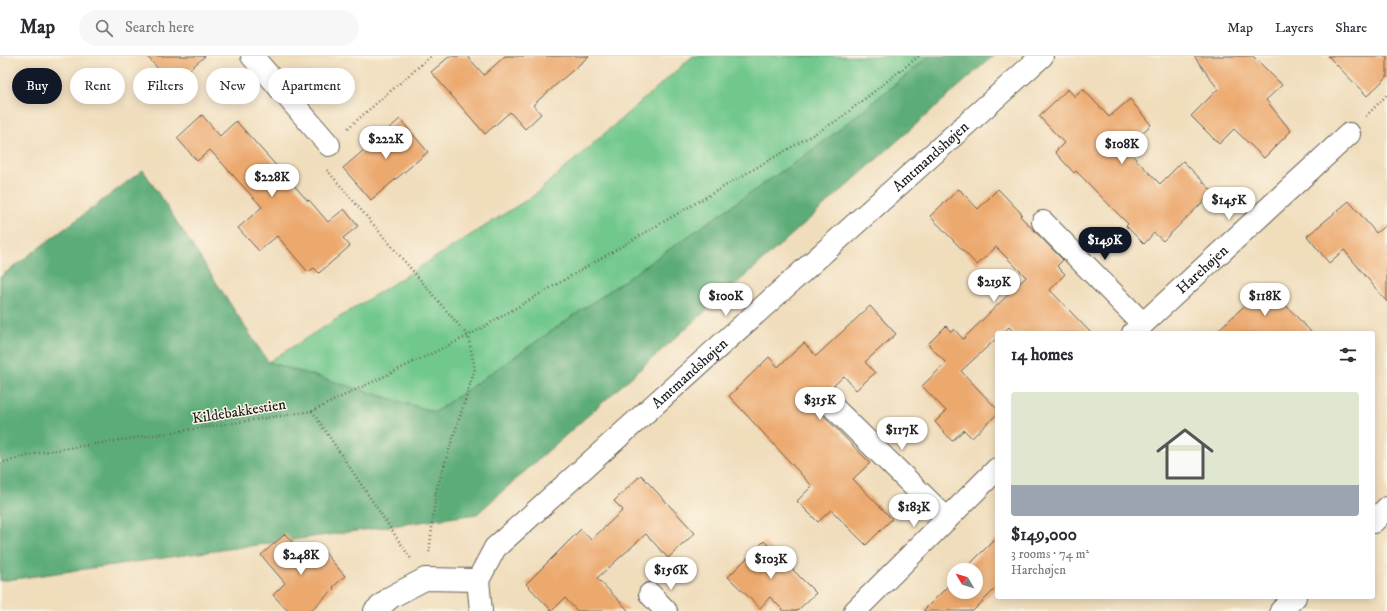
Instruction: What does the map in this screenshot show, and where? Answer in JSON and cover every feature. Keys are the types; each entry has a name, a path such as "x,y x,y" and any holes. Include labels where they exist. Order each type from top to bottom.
{"street":[{"path":"252,56 329,145"},
{"name":"Amtmandshøjen","path":"478,580 495,548 1042,56"},
{"name":"Harehøjen","path":"1043,222 1138,328 1349,134"},
{"path":"834,408 947,519"},
{"path":"854,611 995,471"},
{"path":"1375,520 1387,508"},
{"path":"375,611 390,597 425,579 478,580 481,611"},
{"path":"650,594 666,611"},
{"path":"1281,611 1293,599"}],"path":[{"path":"425,579 436,491 475,369 468,336 323,165 329,145 431,56"},
{"name":"Kildebakkestien","path":"0,463 42,452 312,411 468,336 838,120 918,56"},
{"path":"1349,134 1387,95"},
{"path":"312,411 425,579"}],"green space":[{"path":"693,56 930,56 821,144 435,412 268,362 533,196"},
{"path":"930,56 993,56 477,514 0,581 0,277 143,170 268,362 435,412 821,144"}],"building":[{"path":"147,56 205,56 191,68 157,68"},
{"path":"450,56 467,56 484,75 505,56 589,56 533,105 541,114 525,129 510,112 485,134 431,72"},
{"path":"1194,56 1253,56 1282,85 1266,100 1291,131 1264,158 1234,129 1219,144 1191,116 1218,89"},
{"path":"1328,56 1387,56 1387,77 1367,96"},
{"path":"1068,89 1075,97 1083,89 1109,117 1130,99 1151,125 1125,148 1160,184 1183,161 1213,192 1163,241 1154,233 1144,244 1126,226 1128,224 1076,171 1074,173 1055,152 1064,143 1039,116"},
{"path":"202,115 220,136 236,121 328,222 344,209 358,226 343,238 350,246 319,273 314,268 308,272 277,236 259,251 238,228 262,207 210,150 197,161 177,138"},
{"path":"400,119 428,152 371,200 343,168"},
{"path":"959,189 978,209 998,189 1022,214 1020,216 1063,260 1057,266 1065,274 1050,290 1089,331 1012,331 1009,327 1005,331 995,331 995,340 961,371 995,407 995,416 972,438 964,430 952,441 935,422 946,411 922,386 946,363 928,344 946,326 951,332 954,329 963,339 1026,277 996,247 977,265 930,216"},
{"path":"1349,201 1376,233 1387,224 1387,302 1344,250 1329,263 1307,236"},
{"path":"1267,285 1310,331 1217,331"},
{"path":"870,306 896,334 865,362 875,373 856,390 844,376 813,405 870,463 853,479 892,519 866,545 831,510 818,522 797,501 812,486 729,396 769,357 778,367 804,343 816,356"},
{"path":"641,475 695,533 668,558 646,534 597,578 629,611 577,611 565,598 552,611 526,584 581,529 591,540 623,510 614,501"},
{"path":"285,534 312,564 325,553 345,576 333,587 334,589 310,611 288,611 273,595 285,583 261,555"},
{"path":"995,539 995,589 973,611 923,611 947,587 947,599 983,599 983,563 971,563"},
{"path":"764,541 816,593 797,611 784,611 770,597 760,608 728,577"}]}
